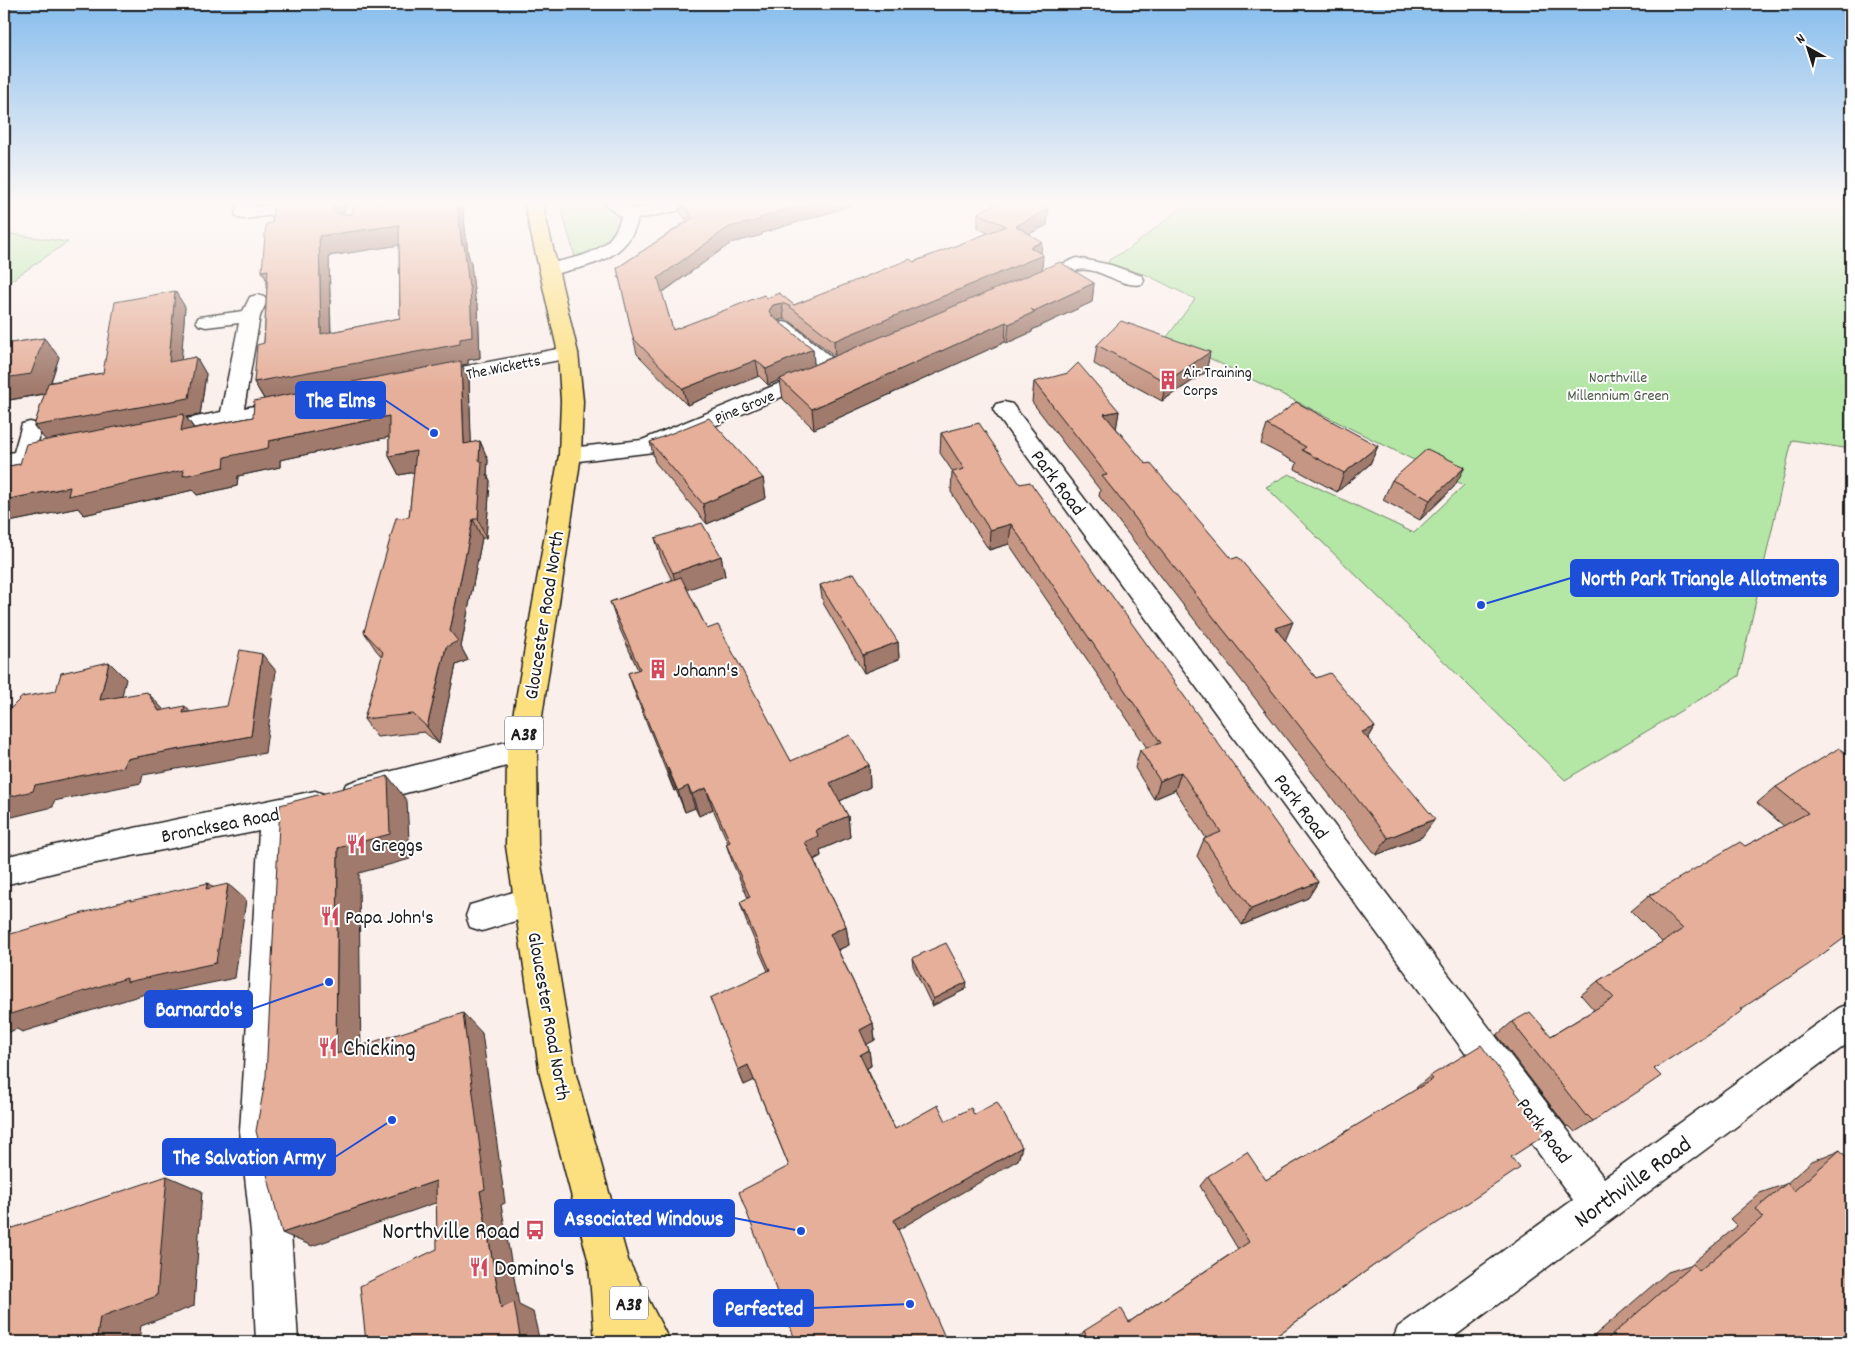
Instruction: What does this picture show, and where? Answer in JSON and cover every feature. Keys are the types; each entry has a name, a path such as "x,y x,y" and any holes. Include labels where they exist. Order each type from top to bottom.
{"main road":[{"name":"Gloucester Road North","path":"548,265 568,353 572,401 570,455 522,750 522,846 558,1075 609,1263 616,1342"},
{"name":"Gloucester Road North","path":"609,1263 649,1342"}],"street":[{"path":"549,269 567,265"},
{"path":"1014,291 1075,265"},
{"path":"1081,265 1104,269 1135,280"},
{"path":"206,321 254,308 231,417"},
{"name":"Pine Grove","path":"570,455 646,447 842,364 782,327"},
{"name":"The Wicketts","path":"414,382 568,353"},
{"path":"139,435 308,403"},
{"name":"Park Road","path":"1004,409 1600,1204"},
{"path":"14,459 30,429"},
{"path":"14,459 81,446"},
{"name":"Broncksea Road","path":"4,871 48,859 275,814 522,750"},
{"path":"275,814 259,1131 271,1232 278,1342"},
{"path":"482,916 530,902"},
{"name":"Northville Road","path":"1413,1342 1851,1020"}],"green space":[{"path":"4,265 34,265 4,285"},
{"name":"Northville Millennium Green","path":"1111,265 1851,265 1851,449 1792,440 1739,676 1565,780 1266,487 1289,474 1414,533 1464,485 1167,337 1195,299 1147,275"}],"building":[{"path":"263,265 320,265 321,334 400,318 399,265 466,265 470,286 472,337 460,339 460,344 254,382 257,345 264,343 268,270 262,271"},
{"path":"622,265 676,265 658,278 673,330 764,295 767,298 779,293 794,305 895,265 1019,265 834,341 789,306 782,303 773,305 769,311 772,316 813,349 766,369 756,360 683,389 633,338 617,268"},
{"path":"1053,265 1065,265 1094,283 1034,311 1031,309 1034,312 1009,324 1006,322 812,409 780,379"},
{"path":"175,291 169,362 196,357 189,398 34,426 48,383 103,373 115,302"},
{"path":"1121,321 1210,352 1166,382 1097,345"},
{"path":"44,338 31,374 4,378 4,344"},
{"path":"461,361 464,444 480,441 479,460 482,462 478,519 473,519 450,631 458,641 446,647 427,727 413,714 364,719 383,652 364,632 396,518 409,517 416,451 389,456 389,416 269,441 268,448 225,457 224,467 183,476 184,470 68,496 70,487 4,500 4,467 20,464 26,444 184,414 181,431 253,417 254,401"},
{"path":"1078,363 1119,411 1104,414 1146,464 1150,463 1232,559 1238,557 1293,622 1275,628 1316,678 1330,673 1375,727 1362,732 1435,819 1388,838 1102,476 1107,475 1034,382 1068,373"},
{"path":"1296,402 1378,446 1344,473 1302,450 1306,447 1267,425"},
{"path":"709,418 763,478 703,504 650,442"},
{"path":"979,423 1020,484 1030,482 1318,882 1251,909 1204,839 1221,832 1181,772 1160,781 1140,750 1161,743 1011,524 990,530 952,472 964,469 941,433"},
{"path":"1427,449 1465,467 1430,500 1392,480"},
{"path":"702,523 721,556 673,573 655,538"},
{"path":"854,573 898,642 863,655 820,585"},
{"path":"681,577 707,629 718,625 791,761 850,735 869,765 830,783 848,816 816,830 818,836 805,842 846,926 830,934 873,1023 860,1030 869,1050 860,1055 895,1129 938,1105 946,1121 971,1108 974,1115 997,1102 1022,1147 894,1220 947,1342 796,1342 739,1192 789,1166 748,1065 738,1070 710,998 770,970 740,902 750,897 726,844 730,842 706,788 692,794 688,786 678,791 667,769 628,673 640,669 610,602"},
{"path":"240,650 262,654 251,736 126,759 124,767 35,785 33,791 4,798 4,715 22,697 56,691 61,673 109,662 100,700 147,692 159,711 185,706 183,713 227,706"},
{"path":"1839,748 1851,758 1851,933 1808,965 1741,1009 1743,1010 1726,1022 1654,1069 1661,1076 1593,1121 1586,1116 1512,1022 1530,1012 1551,1036 1614,998 1598,981 1683,929 1649,896 1740,842 1745,846 1808,813 1776,787"},
{"path":"388,776 390,834 338,848 336,1054 463,1013 485,1189 480,1191 501,1308 514,1302 521,1342 366,1342 360,1286 437,1249 436,1181 282,1233 256,1131 266,1076 280,805"},
{"path":"208,883 206,889 228,884 216,963 127,982 127,978 4,1016 4,936 131,899 130,901"},
{"path":"946,943 967,982 933,999 912,958"},
{"path":"1481,1045 1547,1134 1511,1157 1520,1168 1373,1266 1268,1342 1090,1342 1084,1331 1121,1308 1129,1322 1249,1242 1208,1176 1247,1152 1266,1180 1433,1079 1430,1076"},
{"path":"1840,1150 1851,1162 1851,1342 1604,1342 1693,1264 1699,1271 1763,1217 1756,1209 1787,1183 1794,1191"},
{"path":"167,1176 157,1296 100,1317 96,1342 4,1342 4,1252 7,1230"}],"place":[{"name":"Air Training Corps","path":"1168,380"},
{"name":"The Elms","path":"434,433"},
{"name":"North Park Triangle Allotments","path":"1481,605"},
{"name":"Johann's","path":"658,669"},
{"name":"Greggs","path":"356,844"},
{"name":"Papa John's","path":"330,916"},
{"name":"Barnardo's","path":"329,982"},
{"name":"Chicking","path":"328,1047"},
{"name":"The Salvation Army","path":"392,1120"},
{"name":"Northville Road","path":"535,1230"},
{"name":"Associated Windows","path":"801,1231"},
{"name":"Domino's","path":"479,1267"},
{"name":"Perfected","path":"910,1304"}]}
